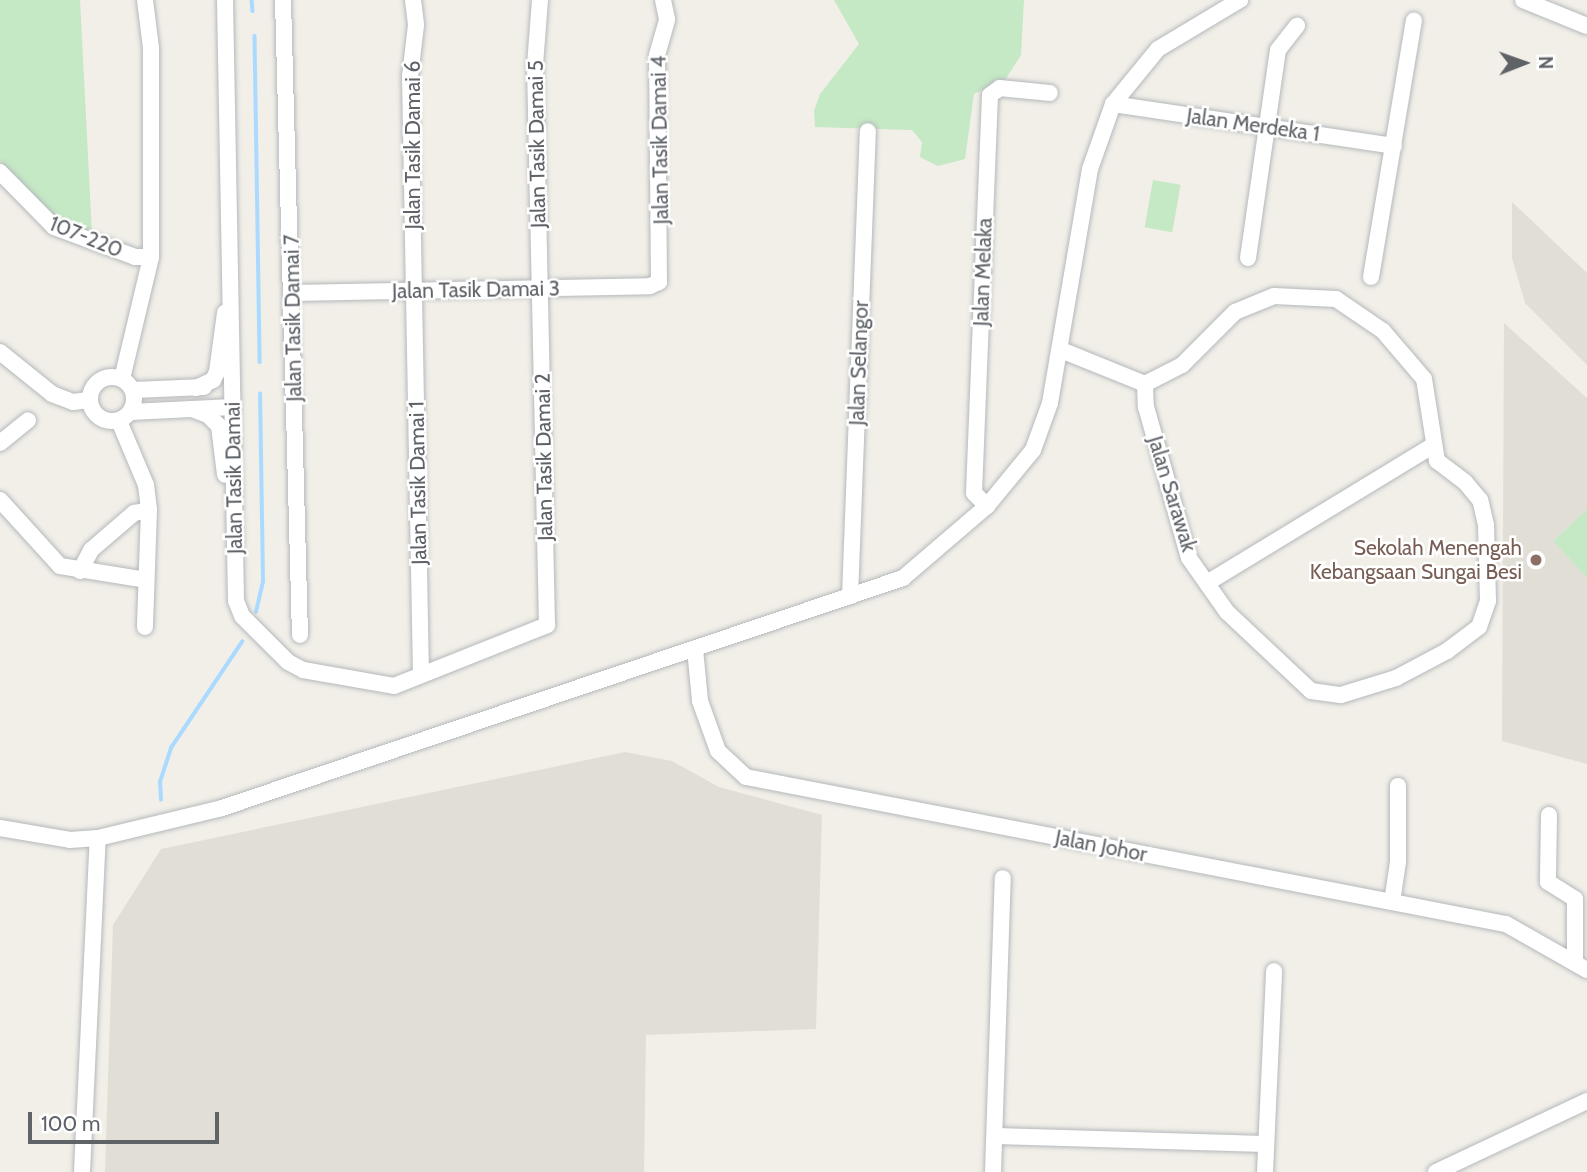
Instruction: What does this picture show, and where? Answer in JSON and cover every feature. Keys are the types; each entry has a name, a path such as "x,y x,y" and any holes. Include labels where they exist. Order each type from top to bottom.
{"street":[{"path":"145,0 151,48 151,257 128,385 125,417 146,485 149,510 145,626"},
{"name":"Jalan Tasik Damai","path":"225,0 238,609 288,662 303,670 394,686 547,625"},
{"name":"Jalan Tasik Damai 7","path":"283,0 300,635"},
{"name":"Jalan Tasik Damai 6","path":"413,0 414,291"},
{"name":"Jalan Tasik Damai 5","path":"540,0 535,65 540,289"},
{"name":"Jalan Tasik Damai 4","path":"659,282 657,55 667,19 663,0"},
{"path":"0,828 69,840 98,838 183,819 903,578 987,506 1033,450 1050,404 1090,169 1112,104 1158,49 1240,0"},
{"path":"1523,0 1587,26"},
{"path":"1371,277 1414,21"},
{"path":"1248,258 1278,50 1297,26"},
{"name":"Jalan Melaka","path":"987,506 974,493 990,95 1000,88 1050,93"},
{"name":"Jalan Merdeka 1","path":"1112,104 1394,146"},
{"name":"Jalan Selangor","path":"850,596 868,131"},
{"name":"107-220","path":"0,172 54,227 135,257 151,257"},
{"name":"Jalan Tasik Damai 3","path":"292,293 650,286 659,282"},
{"name":"Jalan Tasik Damai 2","path":"540,289 547,625"},
{"name":"Jalan Tasik Damai 1","path":"414,291 421,675"},
{"path":"1060,350 1145,384 1182,365 1235,312 1274,296 1336,299 1383,331 1424,379 1432,446 1207,583"},
{"path":"196,388 213,380 218,372 221,320 231,299"},
{"path":"0,352 52,394 73,402 89,400"},
{"path":"89,400 97,382 109,377 128,385 196,388 233,386"},
{"name":"Jalan Sarawak","path":"1145,384 1146,407 1189,558 1227,612 1311,691 1341,695 1396,678 1447,651 1479,627 1488,601 1486,525 1480,500 1465,481 1437,461 1432,446"},
{"path":"89,400 99,418 233,407"},
{"path":"192,409 208,415 219,426 225,479 234,504"},
{"path":"0,443 28,420"},
{"path":"0,500 52,561 80,571 146,580"},
{"path":"80,571 91,550 134,513 149,510"},
{"name":"Jalan Johor","path":"695,649 700,701 718,751 746,777 1506,923 1581,967"},
{"path":"1392,902 1398,862 1398,786"},
{"path":"1549,815 1548,882 1576,899 1581,967"},
{"path":"82,1172 98,838"},
{"path":"993,1172 1003,878"},
{"path":"1265,1172 1274,971"},
{"path":"1436,1172 1587,1101"},
{"path":"996,1136 1265,1144"}],"shaded area":[{"path":"1512,202 1587,273 1587,365 1525,303 1512,258"},
{"name":"Sekolah Menengah Kebangsaan Sungai Besi","path":"1504,323 1587,398 1587,509 1553,541 1587,578 1587,764 1502,741"},
{"path":"625,752 672,761 719,787 822,815 816,1029 646,1035 644,1172 105,1172 113,925 161,849"}],"green space":[{"path":"0,0 80,0 92,234 45,214 0,161"},
{"path":"834,0 1024,0 1021,55 1005,80 974,94 965,159 938,166 920,157 922,142 912,130 815,127 814,111 820,94 859,44"},
{"path":"1153,180 1181,185 1172,232 1145,227"},
{"path":"1587,509 1587,578 1553,541"}],"waterway":[{"path":"252,0 253,11"},
{"path":"255,36 260,362"},
{"path":"256,612 263,582 260,394"},
{"path":"161,800 160,782 171,748 242,642"}],"place":[{"name":"Sekolah Menengah Kebangsaan Sungai Besi","path":"1536,560"}]}
